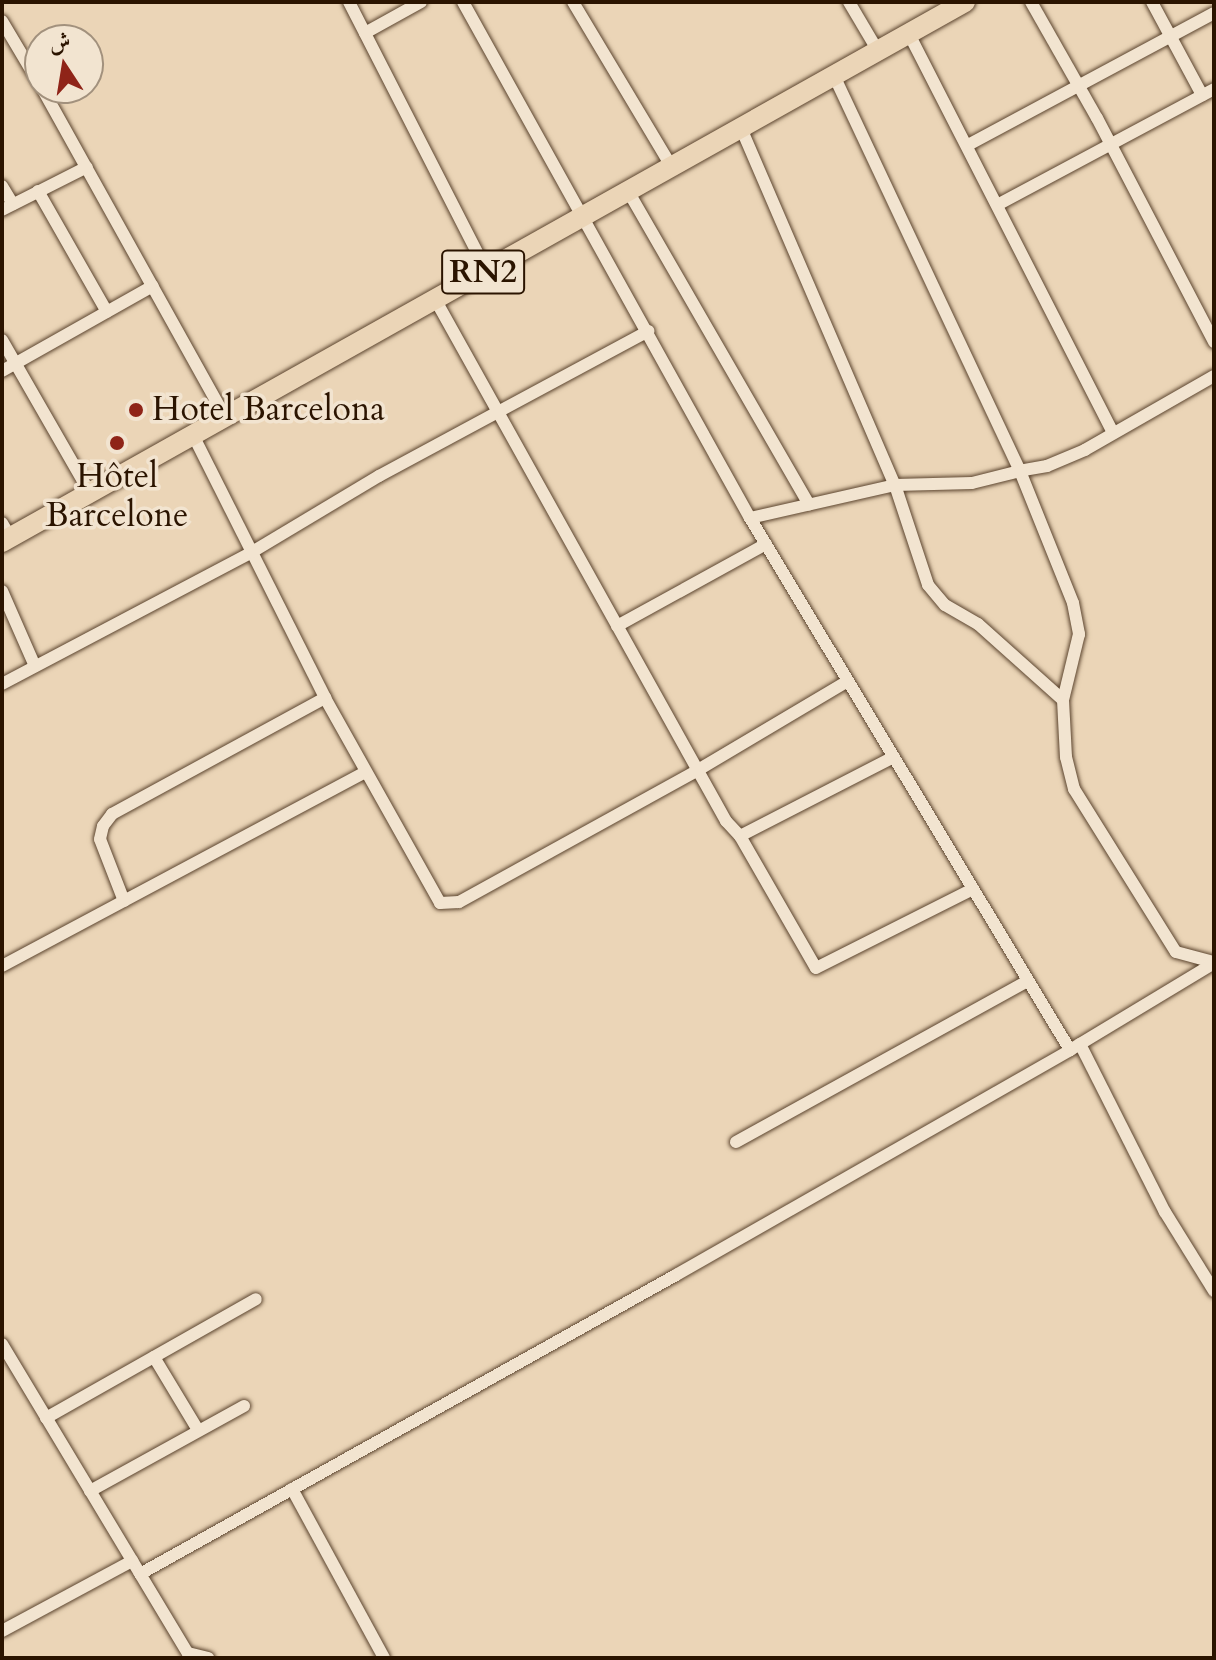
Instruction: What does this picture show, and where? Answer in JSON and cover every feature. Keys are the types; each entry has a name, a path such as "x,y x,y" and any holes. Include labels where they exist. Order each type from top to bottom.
{"main road":[{"name":"RN2","path":"5,534 90,493 965,2"}],"street":[{"path":"349,2 486,270"},
{"path":"365,33 421,2"},
{"path":"463,2 750,518 1028,981 1075,1047 1173,1226 1214,1291"},
{"path":"573,2 671,166"},
{"path":"849,2 878,51"},
{"path":"1031,2 1111,144 1214,342"},
{"path":"999,204 1208,92 1152,2"},
{"path":"968,145 1214,13"},
{"path":"2,21 24,58"},
{"path":"909,34 999,204 1113,432"},
{"path":"834,76 1020,471 1076,618 1079,634 1063,700 1066,757 1074,789 1176,952 1214,962"},
{"path":"51,104 225,417"},
{"path":"741,128 895,485 928,585 937,597 978,624 1063,700"},
{"path":"2,186 7,207 87,167"},
{"path":"38,191 107,312"},
{"path":"628,191 809,504"},
{"path":"2,371 153,286"},
{"path":"435,299 726,821 740,836 816,968 973,889"},
{"path":"2,684 252,552 497,412 648,331"},
{"path":"2,340 90,493"},
{"path":"750,518 895,485 972,483 1066,459 1214,376"},
{"path":"193,435 325,698 440,903 450,904 698,770 848,681"},
{"path":"617,626 766,544"},
{"path":"2,591 35,666"},
{"path":"124,901 100,839 103,826 112,814 325,698"},
{"path":"740,836 894,757"},
{"path":"2,966 366,772"},
{"path":"140,1574 1075,1047 1214,962"},
{"path":"736,1142 1028,981"},
{"path":"46,1418 256,1299"},
{"path":"2,1344 190,1656 208,1658"},
{"path":"154,1357 198,1430"},
{"path":"90,1491 244,1406"},
{"path":"292,1489 384,1658"},
{"path":"2,1631 132,1561"}],"place":[{"name":"Hotel Barcelona","path":"136,410"},
{"name":"Hôtel Barcelone","path":"117,443"}]}
